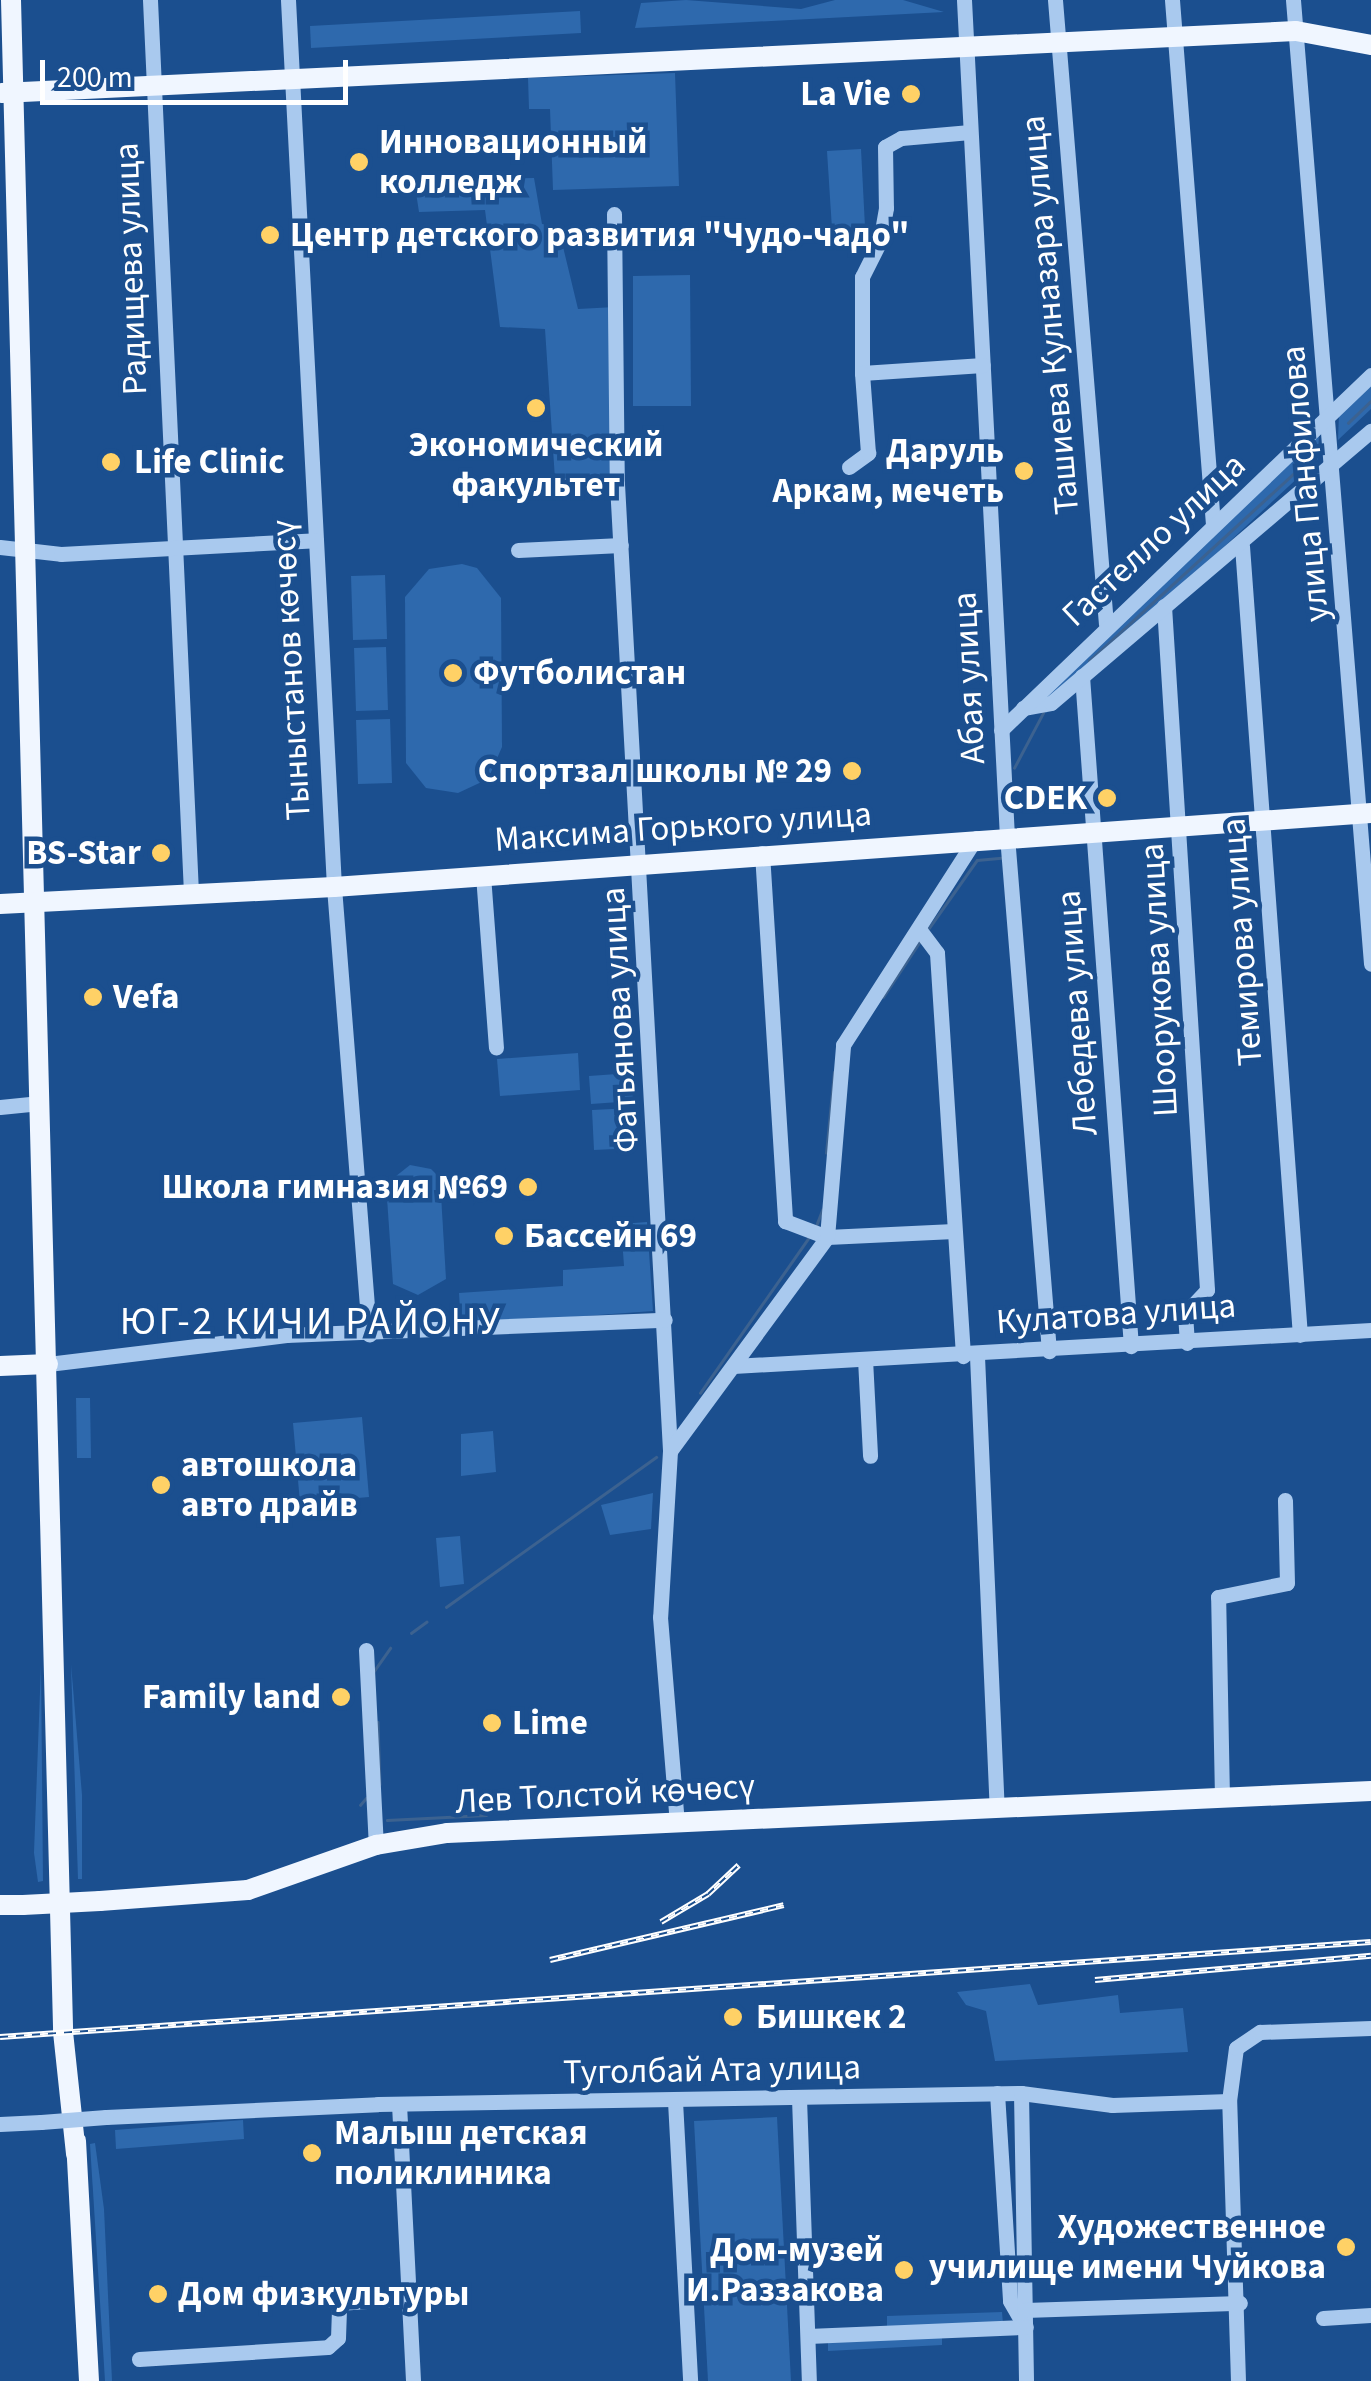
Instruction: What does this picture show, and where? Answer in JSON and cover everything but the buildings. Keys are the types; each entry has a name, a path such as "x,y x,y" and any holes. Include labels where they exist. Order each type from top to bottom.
{"main road":[{"path":"11,0 7,94 27,547 61,1925 75,2031 76,2154 89,2381"},
{"path":"7,94 1296,30 1371,45"},
{"name":"Максима Горького улица","path":"0,904 334,887 642,861 1365,813"},
{"path":"0,1366 48,1364"},
{"name":"Лев Толстой көчөсү","path":"0,1906 230,1893 376,1845 446,1833 1371,1791"}],"street":[{"name":"Радищева улица","path":"150,0 191,894"},
{"name":"Тыныстанов көчөсү","path":"288,0 334,887 369,1335"},
{"name":"Абая улица","path":"964,0 1007,836 1049,1351"},
{"name":"Ташиева Кулназара улица","path":"1054,0 1106,624"},
{"path":"1172,0 1213,524"},
{"name":"улица Панфилова","path":"1294,0 1365,813 1371,964"},
{"path":"849,467 868,454 862,373 862,277 880,241 886,208 885,146 901,138 970,132"},
{"name":"Фатьянова улица","path":"614,214 617,484 642,861 670,1452 658,1569 677,1823"},
{"path":"862,373 983,365"},
{"name":"Гастелло улица","path":"1001,730 1106,624 1371,375"},
{"name":"Гастелло улица","path":"1023,708 1051,704 1164,606 1336,468 1371,431"},
{"path":"545,486 617,484"},
{"path":"0,546 61,554 316,540"},
{"path":"518,550 621,545"},
{"name":"Темирова улица","path":"1242,546 1300,1335"},
{"name":"Шоорукова улица","path":"1164,606 1181,825 1207,1290 1185,1314 1186,1342"},
{"name":"Лебедева улица","path":"1082,676 1132,1346"},
{"path":"670,1452 827,1237 843,1045 976,838"},
{"path":"762,853 786,1221 827,1237 954,1232"},
{"path":"484,875 496,1048"},
{"path":"919,929 936,953 954,1232 970,1356 997,1809"},
{"path":"0,1107 40,1104"},
{"path":"48,1364 286,1335 369,1335 665,1320"},
{"name":"Кулатова улица","path":"733,1366 970,1356 1371,1330"},
{"path":"865,1359 870,1456"},
{"path":"1222,1798 1218,1597 1287,1582 1284,1500"},
{"path":"366,1650 376,1845"},
{"path":"1238,2381 1240,2303 1228,2102 1232,2058 1250,2036 1371,2028"},
{"path":"1021,2093 1026,2381"},
{"name":"Туголбай Ата улица","path":"0,2124 399,2104 1021,2093 1112,2105 1228,2102"},
{"path":"998,2094 1010,2301 1025,2319"},
{"path":"799,2098 809,2381"},
{"path":"675,2101 690,2381"},
{"path":"399,2104 413,2381"},
{"path":"139,2358 328,2347 338,2338 338,2303 408,2298"},
{"path":"808,2336 1240,2303"},
{"path":"1323,2318 1371,2315"}],"shaded area":[{"path":"686,0 801,9 835,0 903,0 944,12 635,28 641,3"},
{"path":"580,11 581,33 311,48 310,26"},
{"path":"675,73 679,186 553,190 550,109 529,109 528,78"},
{"path":"861,149 865,227 832,229 827,151"},
{"path":"534,178 542,224 558,226 578,309 615,307 625,475 555,479 545,329 500,327 485,210 419,212 414,180"},
{"path":"690,275 691,406 633,406 633,276"},
{"path":"1371,383 1371,409 1338,440 1339,414"},
{"path":"1319,433 1318,459 1046,713 1034,699"},
{"name":"Футболистан","path":"462,564 477,568 501,598 502,747 488,779 458,793 426,788 406,763 405,597 429,569"},
{"name":"Футболистан","path":"385,575 387,639 353,640 351,576"},
{"name":"Футболистан","path":"386,647 388,710 356,711 354,648"},
{"name":"Футболистан","path":"390,719 392,783 358,784 356,720"},
{"path":"578,1053 580,1090 500,1096 497,1059"},
{"path":"631,1073 633,1101 591,1104 589,1076"},
{"path":"633,1108 635,1148 594,1150 592,1110"},
{"path":"410,1165 431,1169 440,1178 446,1279 418,1295 393,1284 386,1184"},
{"path":"647,1222 653,1311 461,1325 459,1293 563,1286 563,1270 624,1266 621,1224"},
{"path":"76,1398 90,1398 91,1458 77,1458"},
{"path":"362,1417 369,1497 300,1503 293,1423"},
{"path":"493,1431 496,1472 461,1476 461,1434"},
{"path":"653,1493 651,1529 610,1535 601,1505"},
{"path":"460,1536 464,1584 440,1587 436,1538"},
{"path":"71,1664 82,1795 82,1879 78,1879"},
{"path":"41,1665 43,1881 38,1882 34,1853"},
{"path":"1030,1984 1038,2005 1118,1995 1120,2013 1183,2008 1188,2052 995,2061 986,2011 966,2005 957,1992"},
{"path":"777,2117 791,2381 708,2381 694,2121"},
{"path":"243,2120 244,2139 116,2149 115,2130"},
{"path":"95,2143 104,2209 112,2381 105,2381 90,2144"},
{"path":"1002,2312 1003,2324 887,2329 887,2316"},
{"path":"942,2335 942,2345 828,2351 828,2340"}],"waterway":[{"path":"1348,423 1371,401"},
{"path":"1089,661 1316,453"},
{"path":"1014,768 1043,713"},
{"path":"929,928 977,860 1001,858"},
{"path":"883,997 920,941"},
{"path":"826,1153 834,1072"},
{"path":"816,1226 822,1210"},
{"path":"700,1393 810,1236"},
{"path":"446,1607 656,1457"},
{"path":"411,1633 426,1622"},
{"path":"374,1671 390,1648"},
{"path":"378,1722 380,1784"},
{"path":"360,1805 366,1798"},
{"path":"387,1820 486,1815"}],"railway":[{"path":"661,1922 708,1894 739,1865"},
{"path":"550,1960 784,1905"},
{"path":"0,2037 1371,1942"},
{"path":"1095,1980 1371,1956"}],"place":[{"name":"La Vie","path":"911,94"},
{"name":"Инновационный колледж","path":"359,162"},
{"name":"Центр детского развития \"Чудо-чадо\"","path":"270,235"},
{"name":"Экономический факультет","path":"536,408"},
{"name":"Life Clinic","path":"111,462"},
{"name":"Даруль Аркам, мечеть","path":"1024,471"},
{"name":"Футболистан","path":"453,673"},
{"name":"Спортзал школы № 29","path":"852,771"},
{"name":"CDEK","path":"1107,798"},
{"name":"BS-Star","path":"161,853"},
{"name":"Vefa","path":"93,997"},
{"name":"Школа гимназия №69","path":"528,1187"},
{"name":"Бассейн 69","path":"504,1236"},
{"name":"автошкола авто драйв","path":"161,1485"},
{"name":"Family land","path":"341,1697"},
{"name":"Lime","path":"492,1723"},
{"name":"Бишкек 2","path":"733,2017"},
{"name":"Малыш детская поликлиника","path":"312,2153"},
{"name":"Художественное училище имени Чуйкова","path":"1346,2247"},
{"name":"Дом-музей И.Раззакова","path":"904,2270"},
{"name":"Дом физкультуры","path":"158,2294"}],"district":[{"name":"ЮГ-2 КИЧИ РАЙОНУ","path":"311,1322"}]}
